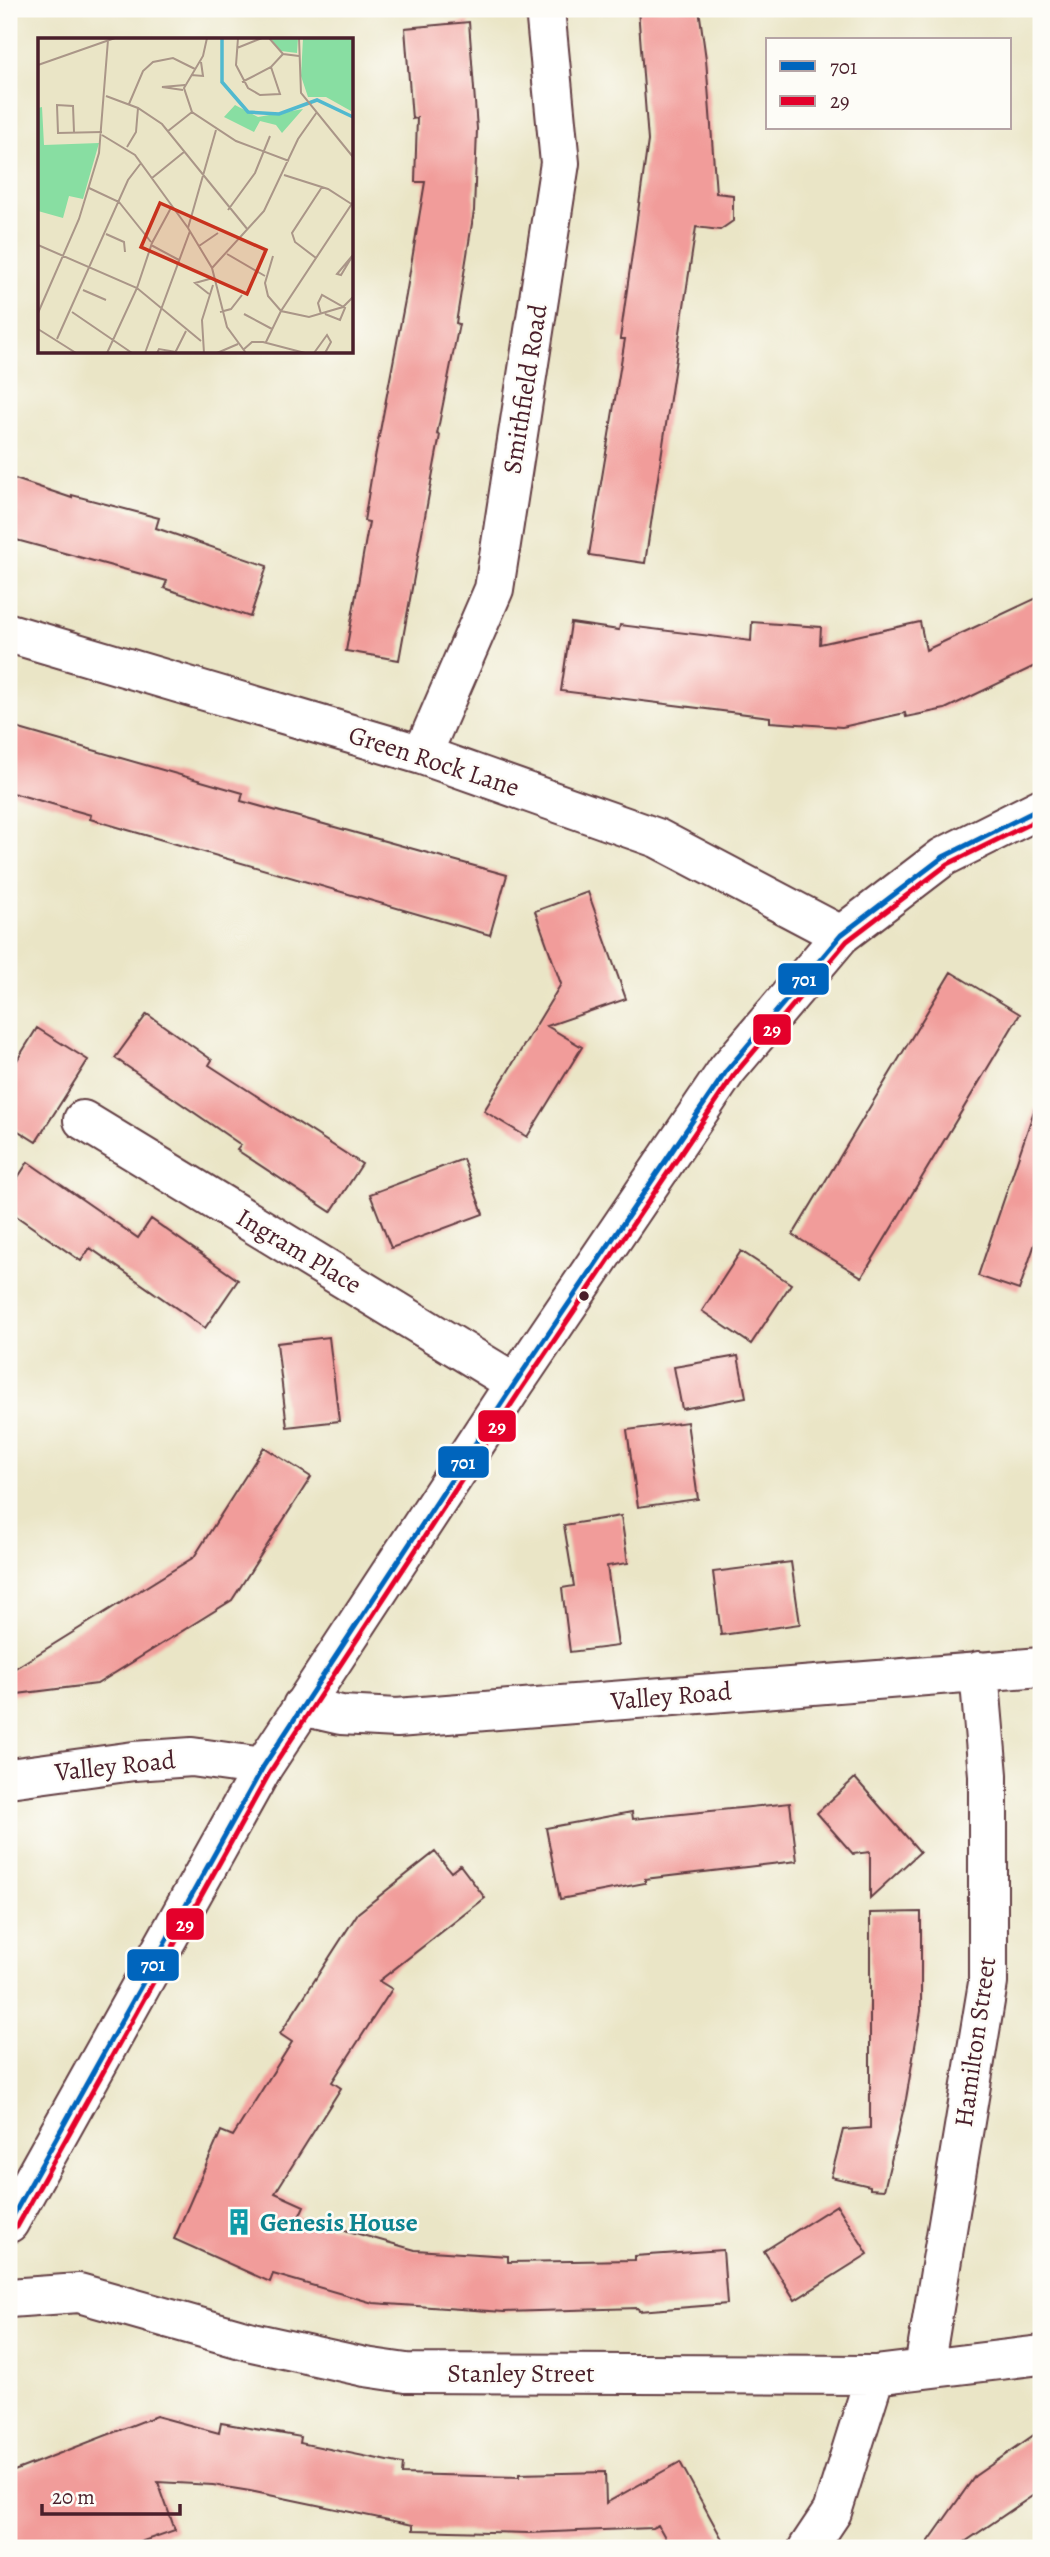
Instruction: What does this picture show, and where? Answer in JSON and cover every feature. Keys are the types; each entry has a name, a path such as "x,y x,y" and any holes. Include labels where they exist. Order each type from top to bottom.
{"street":[{"name":"Smithfield Road","path":"422,755 494,589 560,163 545,9"},
{"name":"Green Rock Lane","path":"9,633 422,755 657,838 841,935"},
{"path":"9,2223 263,1767 515,1383 727,1070 841,935 943,857 1040,809"},
{"name":"Ingram Place","path":"83,1120 515,1383"},
{"name":"Valley Road","path":"302,1706 341,1715 397,1718 1041,1667"},
{"name":"Hamilton Street","path":"924,2368 988,1983 988,1775 979,1671"},
{"name":"Valley Road","path":"9,1778 134,1761 192,1757 263,1767"},
{"name":"Stanley Street","path":"9,2298 79,2293 252,2342 365,2367 406,2373 875,2375 1041,2355"},
{"path":"808,2548 832,2512 875,2375"}],"building":[{"path":"638,9 699,9 706,59 716,193 733,195 733,221 720,230 696,227 645,563 589,555 625,339 620,339 648,141"},
{"path":"469,22 477,129 474,211 456,323 459,324 437,434 440,435 399,660 346,651 369,522 364,521 372,473 425,182 415,182 417,118 412,119 405,28"},
{"path":"9,477 72,498 72,495 159,518 156,528 267,566 250,617 164,588 167,581 9,538"},
{"path":"1041,596 1041,663 945,709 906,717 905,713 842,727 770,722 770,717 561,691 571,623 619,630 620,625 751,641 752,622 821,627 820,644 920,622 926,650"},
{"path":"9,726 243,793 241,801 507,875 490,935 90,819 91,815 9,792"},
{"path":"588,892 626,999 547,1026 582,1047 527,1137 484,1111 561,984 535,911"},
{"path":"951,972 1020,1014 862,1277 793,1235"},
{"path":"147,1014 212,1060 209,1065 362,1164 331,1212 237,1150 241,1145 115,1058"},
{"path":"37,1028 88,1060 36,1142 9,1125 9,1073"},
{"path":"1035,1108 1041,1109 1041,1226 1019,1290 978,1276"},
{"path":"463,1159 483,1214 391,1248 370,1194"},
{"path":"28,1162 138,1238 151,1219 238,1280 205,1328 90,1248 81,1261 9,1211 9,1191"},
{"path":"741,1251 791,1284 751,1344 702,1311"},
{"path":"329,1337 339,1421 287,1427 277,1343"},
{"path":"738,1356 746,1397 682,1409 674,1367"},
{"path":"687,1422 698,1499 638,1507 627,1430"},
{"path":"264,1447 311,1477 232,1600 97,1684 9,1695 9,1672 194,1557"},
{"path":"621,1516 628,1563 607,1566 618,1646 570,1652 562,1588 574,1586 564,1525"},
{"path":"791,1562 800,1624 721,1635 713,1572"},
{"path":"855,1778 920,1852 870,1898 870,1852 853,1854 817,1813"},
{"path":"790,1803 797,1861 645,1879 645,1883 560,1899 546,1828 632,1812 633,1819"},
{"path":"435,1852 451,1872 460,1865 485,1898 379,1981 392,1989 332,2082 341,2088 275,2193 304,2206 299,2217 415,2250 508,2256 508,2262 635,2260 635,2256 723,2250 727,2304 639,2311 638,2308 504,2312 373,2303 273,2274 270,2282 174,2239 221,2131 233,2136 292,2042 280,2034 358,1913"},
{"path":"921,1912 921,2011 906,2099 884,2190 870,2189 870,2186 831,2177 843,2130 870,2128 870,1913"},
{"path":"837,2205 868,2254 795,2300 764,2251"},
{"path":"156,2416 219,2433 221,2423 301,2437 300,2443 403,2464 402,2474 519,2477 519,2474 605,2472 606,2503 680,2462 727,2548 671,2548 658,2525 652,2528 529,2533 413,2530 413,2525 250,2491 213,2485 158,2482 175,2530 123,2548 9,2548 9,2473"},
{"path":"1041,2430 1041,2490 956,2548 924,2548 975,2476"}],"transit line":[{"name":"701","path":"9,2223 263,1767 515,1383 727,1070 841,935 943,857 1041,808"},
{"name":"29","path":"17,2227 270,1772 522,1388 734,1075 847,941 948,864 1041,818"}],"place":[{"name":"Genesis House","path":"239,2222"}]}
